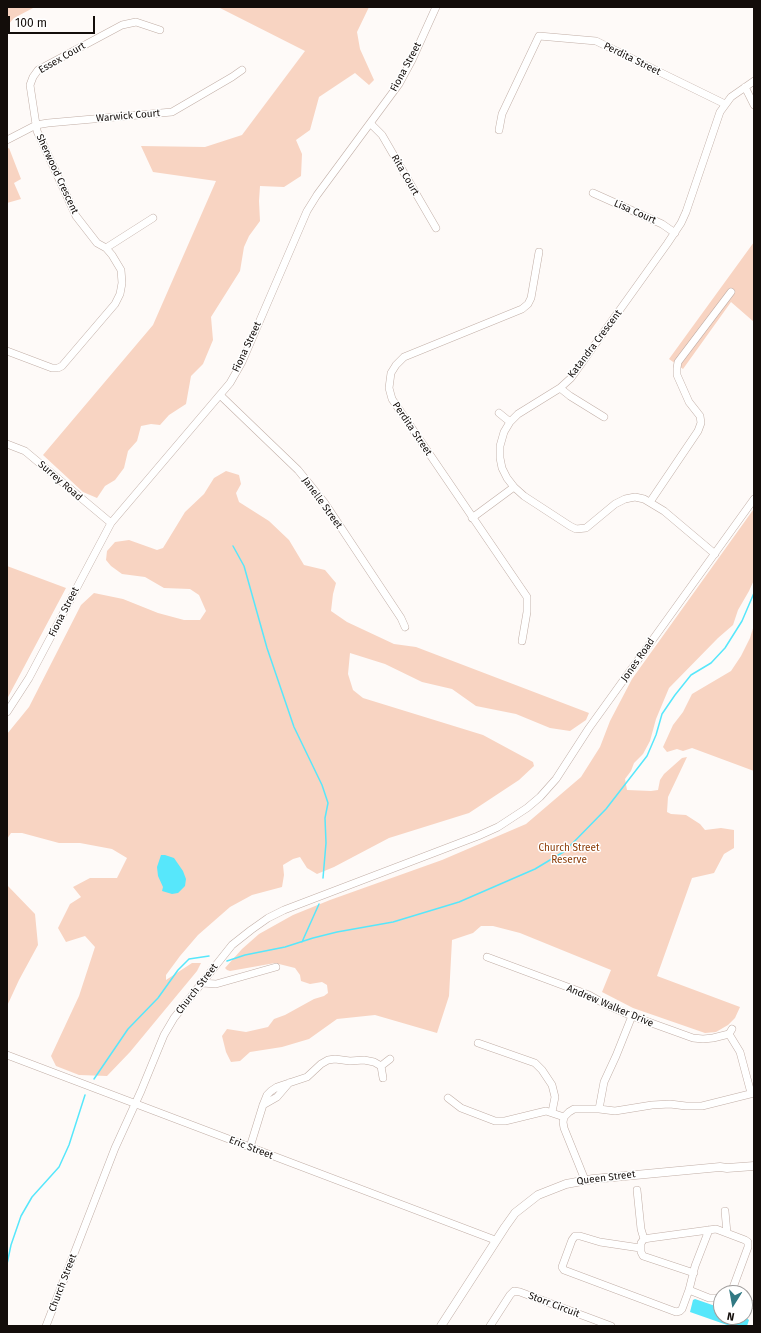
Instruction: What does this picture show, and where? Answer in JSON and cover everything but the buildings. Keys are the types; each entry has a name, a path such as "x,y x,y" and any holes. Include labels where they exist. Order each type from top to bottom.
{"main road":[{"name":"Queen Street","path":"720,1167 726,1164 754,1161"},
{"name":"Queen Street","path":"441,1326 515,1213 538,1195 560,1186 585,1180 720,1167 754,1166"}],"street":[{"name":"Fiona Street","path":"7,712 29,678 111,524 230,382 242,362 307,211 317,195 371,124 399,84 436,7"},
{"name":"Essex Court","path":"36,125 30,85 38,70 122,25 136,22 160,30"},
{"name":"Perdita Street","path":"499,130 502,114 539,36 596,41 725,104"},
{"name":"Warwick Court","path":"7,140 36,125 172,112 242,70"},
{"name":"Katandra Crescent","path":"715,554 664,511 644,499 635,497 625,499 615,504 590,526 576,529 524,496 514,487 502,468 500,446 504,432 510,422 518,414 560,388 571,378 675,233 686,212 716,121 725,104 731,97 754,81"},
{"path":"745,87 754,105"},
{"name":"Rita Court","path":"371,124 382,135 436,228"},
{"name":"Sherwood Crescent","path":"7,351 52,368 62,366 116,304 122,283 120,270 112,255 106,248 98,243 76,216 36,131 36,125"},
{"name":"Lisa Court","path":"593,193 662,224 675,233"},
{"path":"106,248 152,218"},
{"name":"Perdita Street","path":"522,641 527,612 527,597 392,399 389,388 391,374 396,364 404,357 522,309 528,304 539,252"},
{"path":"650,502 698,431 700,423 700,416 689,402 677,375 678,362 731,292"},
{"path":"560,388 604,417"},
{"name":"Janelle Street","path":"220,395 298,470 324,502 401,618 405,627"},
{"path":"499,413 510,422"},
{"name":"Surrey Road","path":"7,444 25,452 111,524"},
{"path":"472,518 514,487"},
{"name":"Jones Road","path":"516,816 540,797 556,779 589,728 754,499"},
{"name":"Church Street","path":"46,1326 115,1148 164,1035 174,1018 232,945 268,918 303,902 478,836 516,816"},
{"name":"Andrew Walker Drive","path":"487,957 589,995 632,1016 693,1038 703,1039 730,1031 740,1052 752,1093"},
{"path":"202,983 216,984 276,967"},
{"path":"599,1109 604,1082 632,1016"},
{"path":"478,1043 535,1063 542,1070 552,1085 555,1097 552,1112"},
{"name":"Eric Street","path":"7,1056 496,1240"},
{"path":"381,1066 390,1059"},
{"path":"250,1147 263,1105 277,1097 290,1083 307,1077 321,1064 328,1060 364,1060 374,1062 381,1066"},
{"path":"381,1066 383,1078"},
{"path":"585,1180 563,1122 564,1117 574,1109 599,1109 615,1111 670,1104 702,1106 752,1093"},
{"path":"448,1098 461,1108 500,1122 542,1112 552,1112 564,1117"},
{"path":"637,1190 641,1229 644,1239 640,1248 643,1256 694,1273"},
{"path":"725,1211 727,1232"},
{"path":"640,1248 600,1242 575,1236 572,1240 562,1267 564,1270 676,1312 680,1312 709,1230"},
{"path":"644,1239 719,1230 727,1232 748,1242 748,1246 734,1285"},
{"path":"689,1290 713,1298"},
{"name":"Storr Circuit","path":"490,1326 510,1294 514,1291 610,1326"}],"green space":[{"path":"7,7 35,7 14,18 7,26"},
{"path":"218,7 369,7 357,32 360,49 374,80 369,85 355,73 319,97 310,130 296,140 302,154 301,176 284,187 260,186 260,221 249,236 244,247 240,271 211,317 213,340 203,364 191,376 186,404 169,415 160,425 151,424 141,426 137,441 128,451 124,468 115,480 105,486 97,498 83,492 43,455 153,325 216,181 153,172 141,146 205,147 242,135 305,51"},
{"path":"9,148 21,179 14,183 21,199 7,203 7,149"},
{"path":"754,242 754,322 731,302 683,369 669,359"},
{"path":"226,471 239,475 241,484 236,493 239,502 269,521 289,540 304,565 325,570 336,583 331,611 347,622 394,644 416,647 589,713 586,720 570,731 550,728 516,714 476,706 452,689 422,682 385,664 350,653 348,674 353,690 363,698 483,735 533,762 534,766 519,780 469,813 389,838 334,867 317,874 307,868 300,857 283,865 284,875 282,887 252,895 230,907 198,935 180,956 166,975 166,980 192,963 201,963 197,971 130,1052 107,1076 79,1075 56,1066 51,1056 79,996 95,947 85,936 66,942 58,928 70,904 81,897 73,887 90,878 117,878 127,858 112,849 80,843 59,843 22,833 11,833 7,839 7,734 29,707 81,605 94,593 123,599 158,613 184,620 200,620 206,611 199,595 190,589 164,588 145,577 122,574 111,566 106,560 107,551 115,542 129,540 157,550 163,548 185,512 204,494 214,478"},
{"name":"Church Street Reserve","path":"753,510 754,580 738,610 733,625 718,638 669,688 656,719 650,741 643,754 634,763 631,771 625,779 627,790 658,790 660,780 664,774 682,758 687,757 668,797 667,812 671,814 686,815 700,824 705,830 721,828 734,830 734,848 724,854 714,873 692,878 657,976 740,1007 735,1018 728,1025 716,1032 705,1033 633,1008 602,992 611,970 520,933 493,926 481,926 473,933 452,940 449,996 437,1033 375,1015 337,1019 309,1039 282,1047 250,1052 240,1061 231,1062 226,1052 222,1036 227,1029 246,1032 268,1027 274,1019 328,993 327,985 322,982 310,984 301,981 300,975 295,968 275,963 230,971 227,970 225,968 242,949 259,934 293,915 330,900 442,860 526,824 581,777 600,747 610,721 632,679"},
{"path":"7,566 66,588 7,699"},
{"path":"754,625 754,771 692,748 683,751 677,749 667,752 663,747 673,725 683,712 692,694 731,671 750,638"},
{"path":"7,885 35,914 38,945 7,1006"}],"water":[{"path":"161,855 174,858 183,871 186,879 185,886 178,893 172,894 162,891 163,887 158,876 157,867"},
{"path":"695,1299 713,1305 713,1320 690,1312 693,1300"},
{"path":"727,1325 747,1325 747,1326"}],"waterway":[{"path":"233,546 244,566 267,648 294,727 322,785 328,803 325,818 326,843 323,878"},
{"path":"227,961 245,955 285,947 337,932 393,922 459,902 535,869 565,851 606,809 647,756 656,735 662,714 691,675 711,663 725,648 742,621 754,593"},
{"path":"302,942 319,904"},
{"path":"94,1079 128,1029 158,998 178,970 189,959 209,956"},
{"path":"7,1264 11,1245 21,1216 32,1197 59,1167 69,1145 85,1095"}]}
